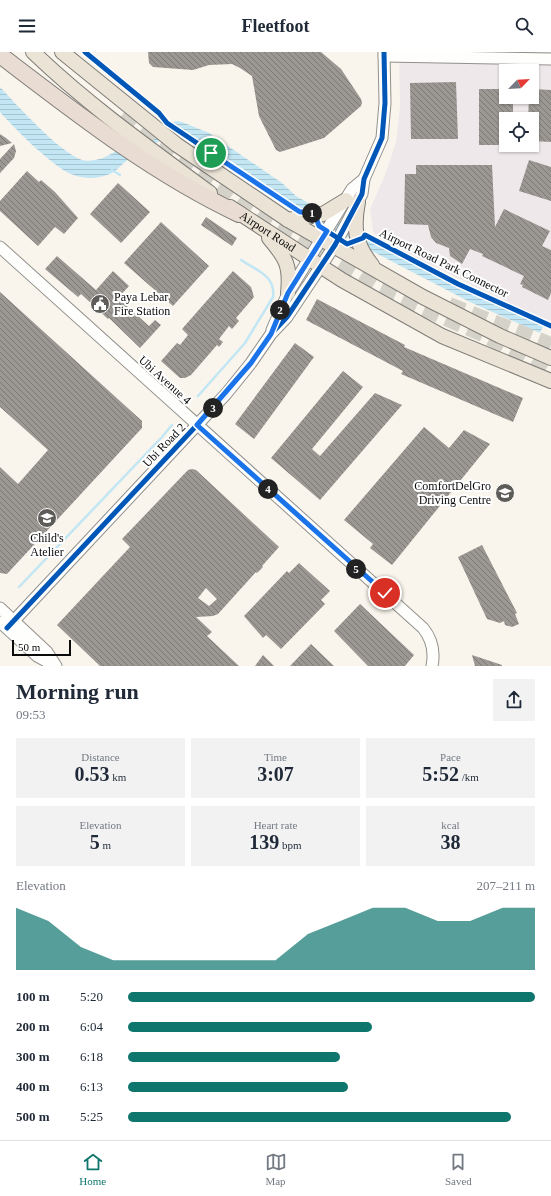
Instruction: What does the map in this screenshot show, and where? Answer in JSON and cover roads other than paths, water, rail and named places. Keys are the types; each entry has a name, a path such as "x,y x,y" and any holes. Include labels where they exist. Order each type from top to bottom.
{"highway":[{"path":"0,55 77,114 121,144 203,197 239,214"}],"main road":[{"name":"Airport Road","path":"33,52 55,73 142,143 239,214 315,263 442,336 551,381"},
{"name":"Airport Road","path":"62,52 177,145 288,220 335,245 423,297 500,336 551,358"},
{"path":"288,220 323,214 352,201 357,240 375,269"},
{"path":"259,226 283,255 288,264 290,282 288,293"},
{"name":"Airport Road","path":"500,336 551,350"}],"street":[{"path":"352,201 362,194 364,179 382,138 385,104 384,54 551,59"},
{"name":"Ubi Road 2","path":"7,623 197,425 251,363 271,334 287,317 315,263 322,238 352,201"},
{"name":"Ubi Road 2","path":"271,334 288,293 315,263 335,245 352,201"},
{"name":"Ubi Avenue 4","path":"2,253 197,425 423,628 429,636 433,647 434,656 432,666"},
{"path":"0,608 7,623 37,656 56,666"}],"water":[{"path":"0,87 50,138 62,148 85,161 103,158 176,121 209,133 282,183 296,196 394,253 460,287 544,324 540,333 470,302 368,249 302,211 181,131 177,131 126,161 110,174 89,178 71,174 63,170 44,155 0,112"}],"waterway":[{"path":"112,170 120,175"},
{"path":"198,396 245,343 273,297 271,284 264,274 241,260"},
{"path":"19,587 172,425"}],"tunnel":[{"path":"120,118 266,222 377,288 485,335 551,373"},
{"path":"449,305 551,345"}],"place":[{"name":"Paya Lebar Fire Station","path":"100,304"},
{"name":"ComfortDelGro Driving Centre","path":"505,493"},
{"name":"Child's Atelier","path":"47,518"}]}
